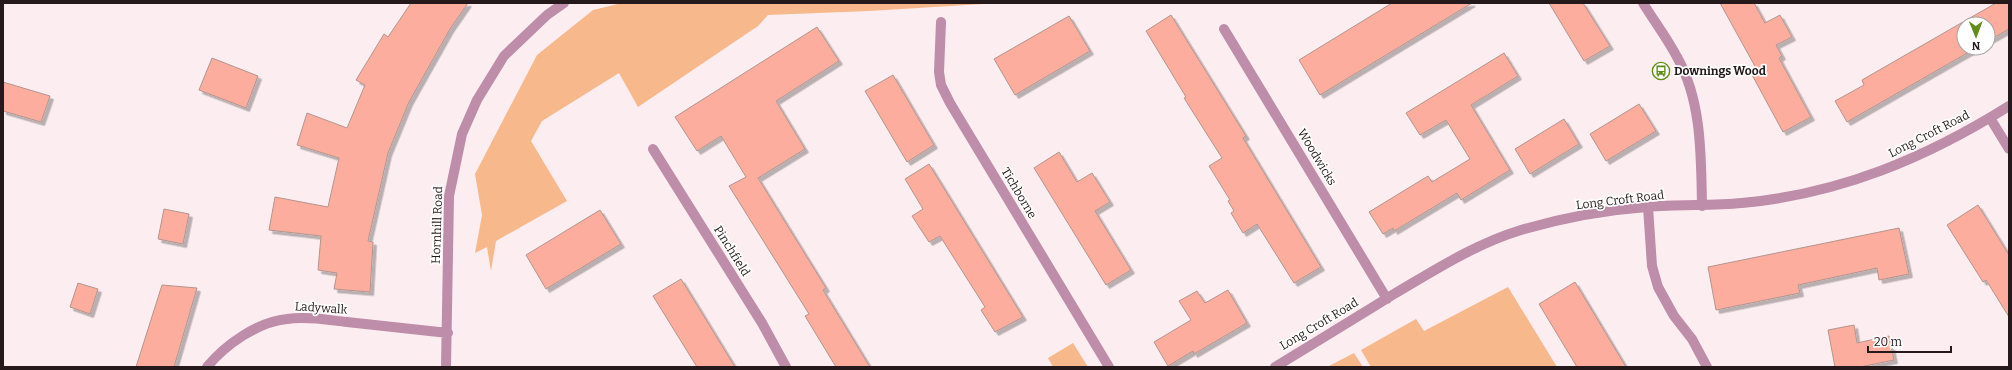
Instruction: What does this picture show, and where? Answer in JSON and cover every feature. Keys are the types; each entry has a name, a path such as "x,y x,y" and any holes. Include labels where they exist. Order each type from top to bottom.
{"street":[{"name":"Hornhill Road","path":"446,367 448,333 449,196 462,134 477,100 504,56 546,15 564,3"},
{"path":"1643,3 1678,58 1689,84 1696,113 1700,149 1702,206"},
{"name":"Tichborne","path":"941,22 939,72 942,85 950,103 1109,367"},
{"name":"Woodwicks","path":"1224,28 1387,299"},
{"name":"Long Croft Road","path":"1275,367 1448,262 1488,242 1508,235 1566,220 1648,207 1702,206 1743,203 1781,198 1822,190 1863,178 1903,163 1990,118 2009,106"},
{"path":"1990,118 2009,149"},
{"name":"Pinchfield","path":"653,149 762,323 786,367"},
{"path":"1648,207 1652,266 1658,287 1674,316 1692,339 1707,367"},
{"name":"Ladywalk","path":"208,367 216,356 246,334 264,325 286,318 311,318 448,333"}],"shaded area":[{"path":"622,3 1000,3 869,11 768,15 758,26 638,107 619,73 542,121 531,141 567,201 496,241 491,271 487,247 475,253 482,215 475,174 537,55 593,10"},
{"path":"1508,287 1557,367 1371,367 1361,350 1416,319 1424,331"},
{"path":"1073,343 1088,367 1053,367 1048,358"},
{"path":"1354,353 1363,367 1327,367"}],"building":[{"path":"411,3 468,3 450,29 409,102 388,153 368,241 373,242 370,292 334,289 337,273 318,270 321,236 269,230 275,197 328,207 339,158 297,145 307,113 347,128 365,85 356,80 384,34 388,37"},
{"path":"1392,3 1472,3 1320,95 1299,60"},
{"path":"1549,3 1583,3 1610,46 1584,61"},
{"path":"1720,3 1754,3 1765,23 1780,15 1792,37 1776,45 1782,56 1779,58 1811,117 1783,132 1751,73 1757,70"},
{"path":"1996,3 2009,3 2009,29 1996,36 1996,16 1973,16"},
{"path":"1171,15 1246,136 1243,138 1321,267 1294,283 1257,224 1243,233 1231,213 1234,211 1228,201 1230,200 1209,166 1222,158 1184,98 1186,97 1146,31"},
{"path":"1069,16 1090,51 1015,95 994,59"},
{"path":"1956,26 1956,56 1962,56 1847,122 1835,101 1864,85 1862,80"},
{"path":"817,27 839,61 776,101 805,149 758,178 826,288 823,290 870,367 836,367 805,316 809,314 729,186 746,177 721,136 697,151 675,117"},
{"path":"1504,53 1518,76 1471,105 1510,170 1461,200 1457,193 1394,231 1393,228 1383,234 1369,212 1428,176 1432,182 1470,159 1446,120 1420,135 1406,113"},
{"path":"212,58 258,76 246,108 199,90"},
{"path":"893,75 934,145 907,162 865,91"},
{"path":"3,82 50,96 41,122 3,111"},
{"path":"1639,104 1656,131 1606,161 1590,134"},
{"path":"1564,119 1579,144 1530,174 1515,149"},
{"path":"1059,152 1077,182 1092,173 1110,202 1095,211 1131,270 1106,285 1034,168"},
{"path":"929,164 1023,317 995,332 981,310 985,307 940,236 929,242 912,216 923,209 905,179"},
{"path":"1978,205 2009,255 2009,317 1986,280 1983,282 1947,225"},
{"path":"164,209 189,214 183,244 158,239"},
{"path":"600,210 621,244 546,289 526,255"},
{"path":"1899,228 1909,274 1879,280 1877,268 1798,285 1800,293 1716,310 1708,267"},
{"path":"681,279 735,367 697,367 653,296"},
{"path":"1575,282 1626,367 1577,367 1539,304"},
{"path":"78,283 98,289 90,314 70,307"},
{"path":"162,285 197,288 174,367 136,367"},
{"path":"1228,290 1247,323 1194,354 1193,351 1168,366 1154,342 1191,320 1179,301 1197,291 1205,303"},
{"path":"1854,325 1857,343 1889,336 1894,360 1860,367 1835,367 1828,330"}],"place":[{"name":"Downings Wood","path":"1661,71"}]}
